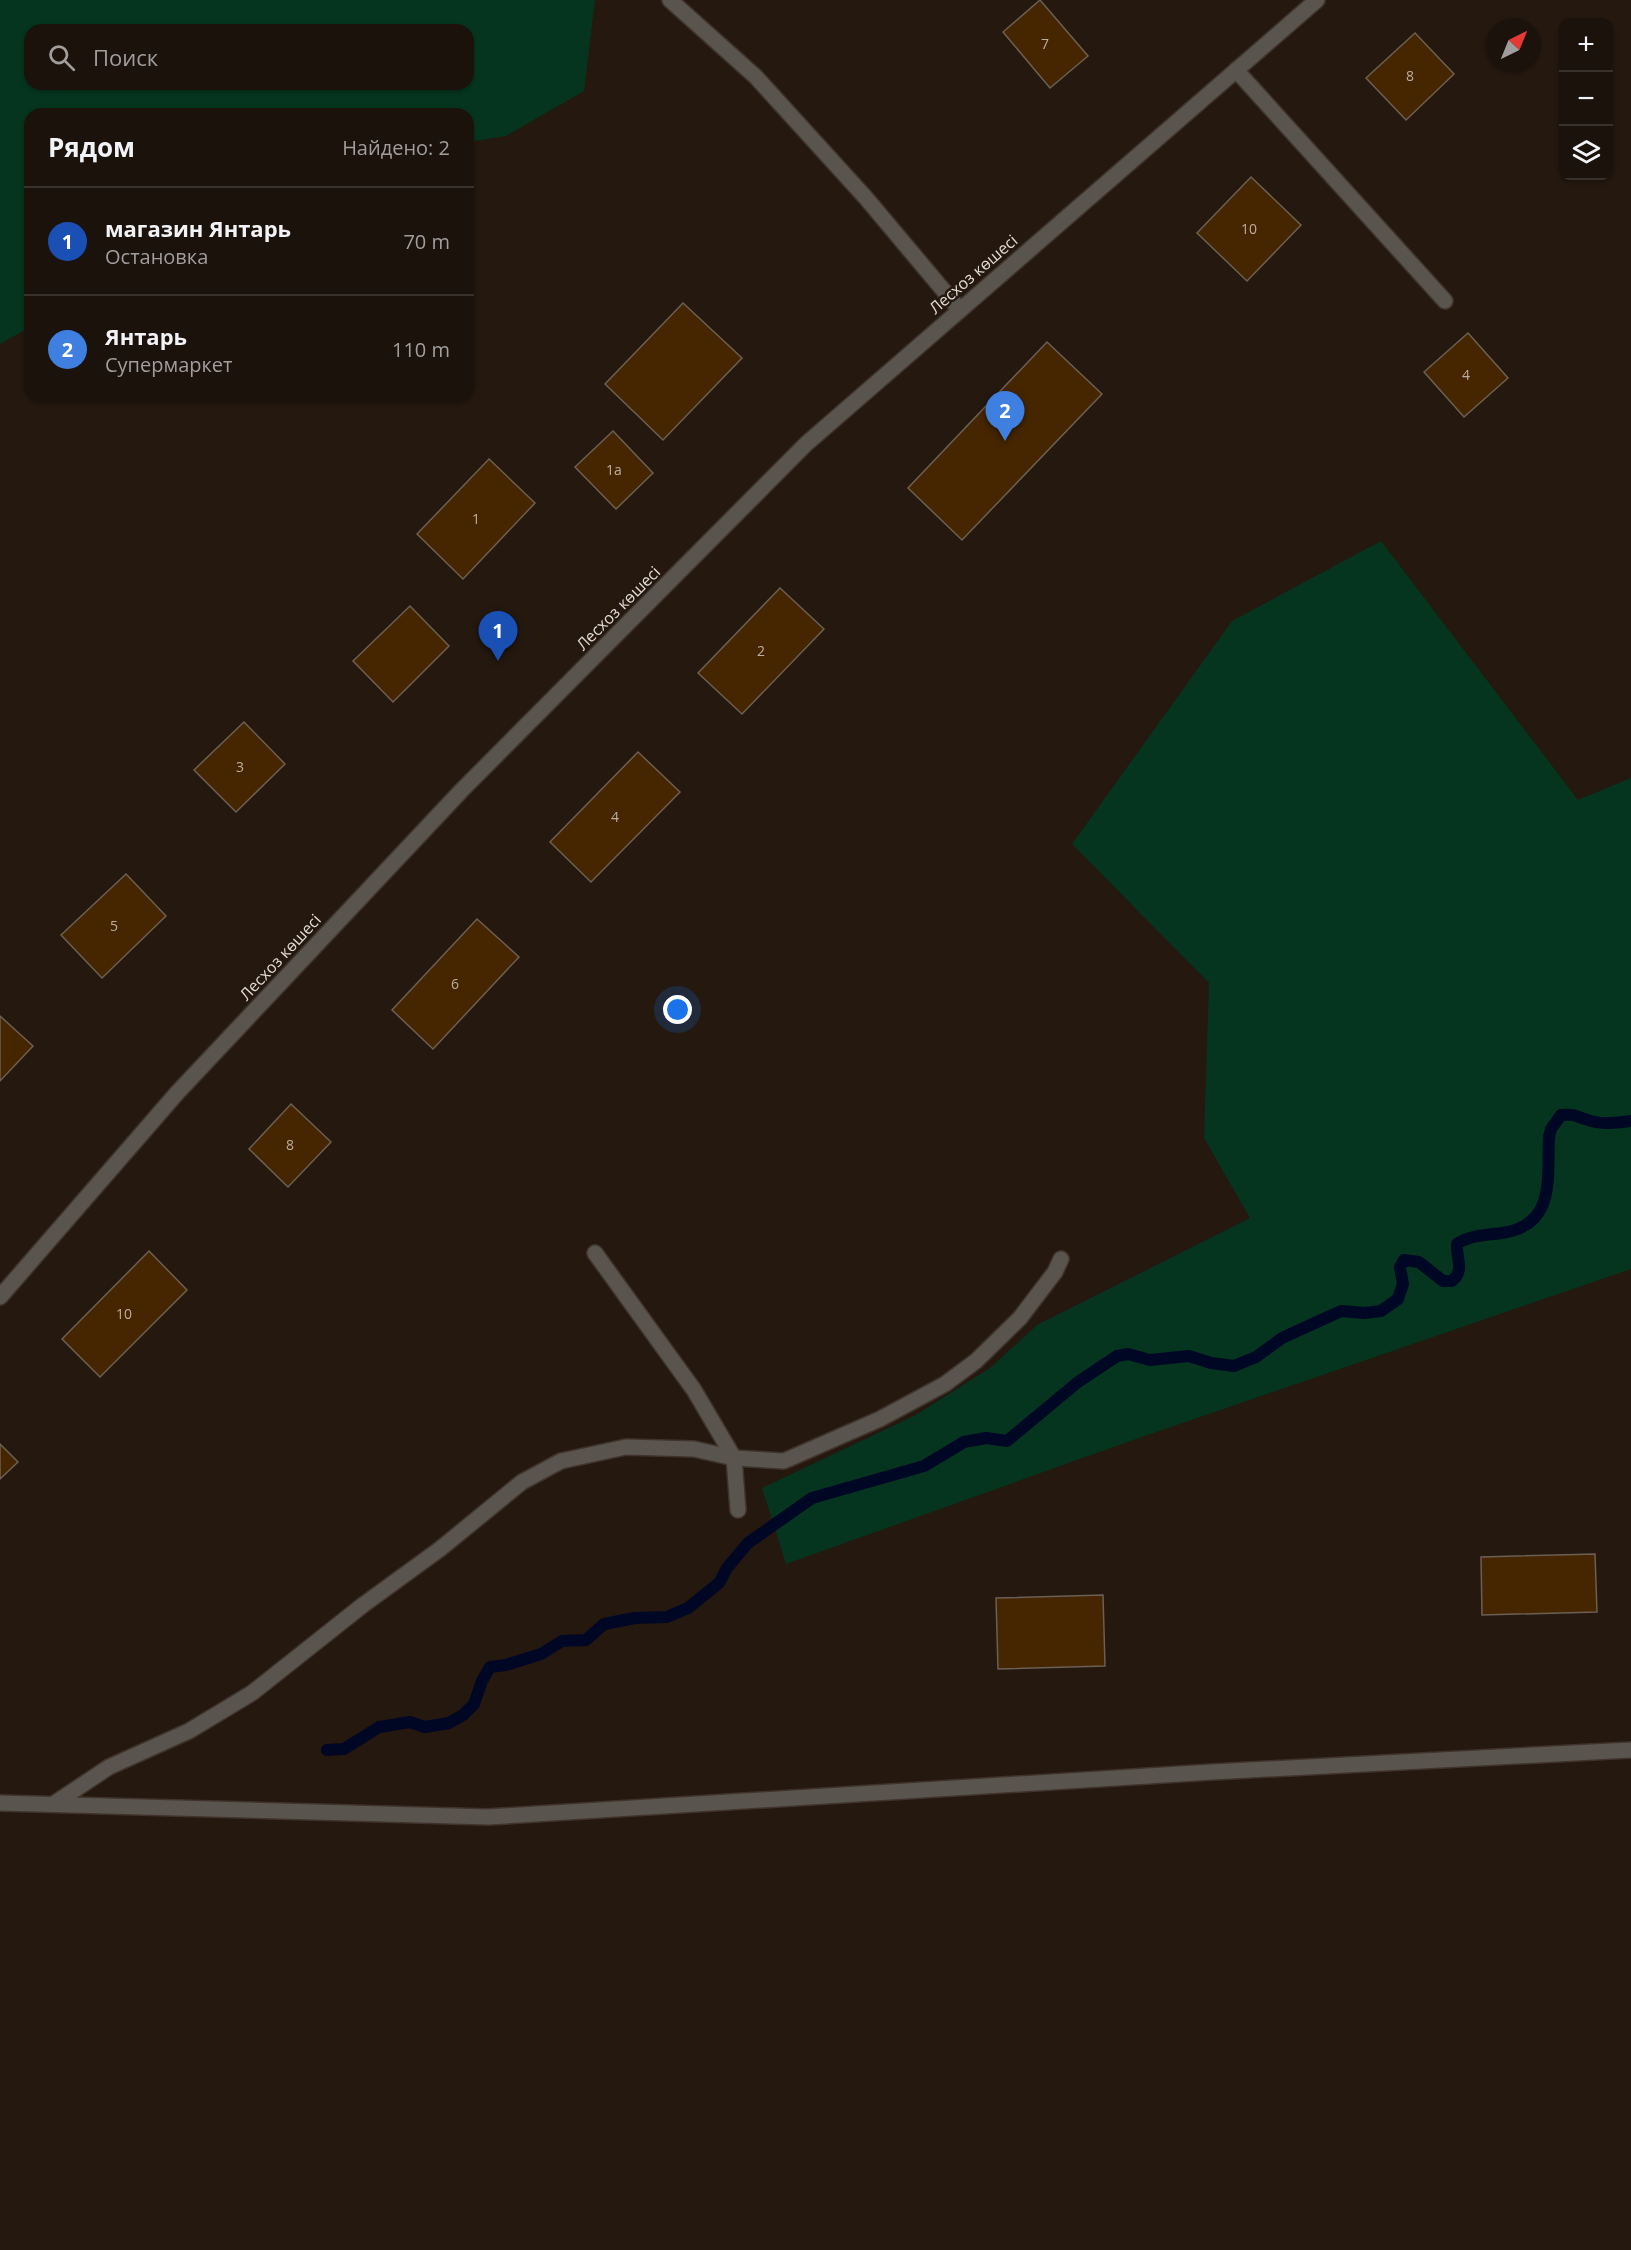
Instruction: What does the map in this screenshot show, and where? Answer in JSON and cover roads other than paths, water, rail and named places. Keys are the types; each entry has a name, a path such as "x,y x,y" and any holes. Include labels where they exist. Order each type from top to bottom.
{"street":[{"path":"670,0 756,77 866,198 960,310"},
{"name":"Лесхоз көшесі","path":"0,1297 177,1093 462,791 806,444 1317,0"},
{"path":"1236,70 1445,302"},
{"path":"595,1253 694,1390 734,1458 738,1510"},
{"path":"55,1803 109,1767 189,1731 252,1693 363,1605 440,1549 522,1482 561,1461 626,1447 694,1449 734,1458 784,1461 880,1419 945,1383 976,1360 1020,1318 1055,1272 1061,1259"},
{"path":"0,1803 488,1817 1212,1772 1631,1750"}],"waterway":[{"path":"327,1750 344,1749 379,1727 410,1722 425,1727 449,1723 463,1715 474,1704 490,1667 506,1665 541,1654 562,1641 586,1640 604,1624 635,1618 667,1617 688,1608 719,1583 727,1568 748,1543 812,1498 924,1466 964,1442 986,1438 1007,1441 1078,1382 1117,1356 1128,1354 1150,1360 1189,1356 1211,1363 1234,1366 1256,1357 1282,1338 1341,1311 1365,1313 1381,1311 1398,1299 1403,1284 1400,1267 1404,1260 1419,1262 1443,1281 1452,1281 1459,1268 1457,1244 1473,1237 1519,1228 1532,1221 1540,1210 1547,1184 1549,1137 1551,1129 1561,1115 1573,1115 1604,1123 1631,1121"}],"place":[{"name":"Янтарь","path":"1005,441"},
{"name":"магазин Янтарь","path":"498,661"}]}
